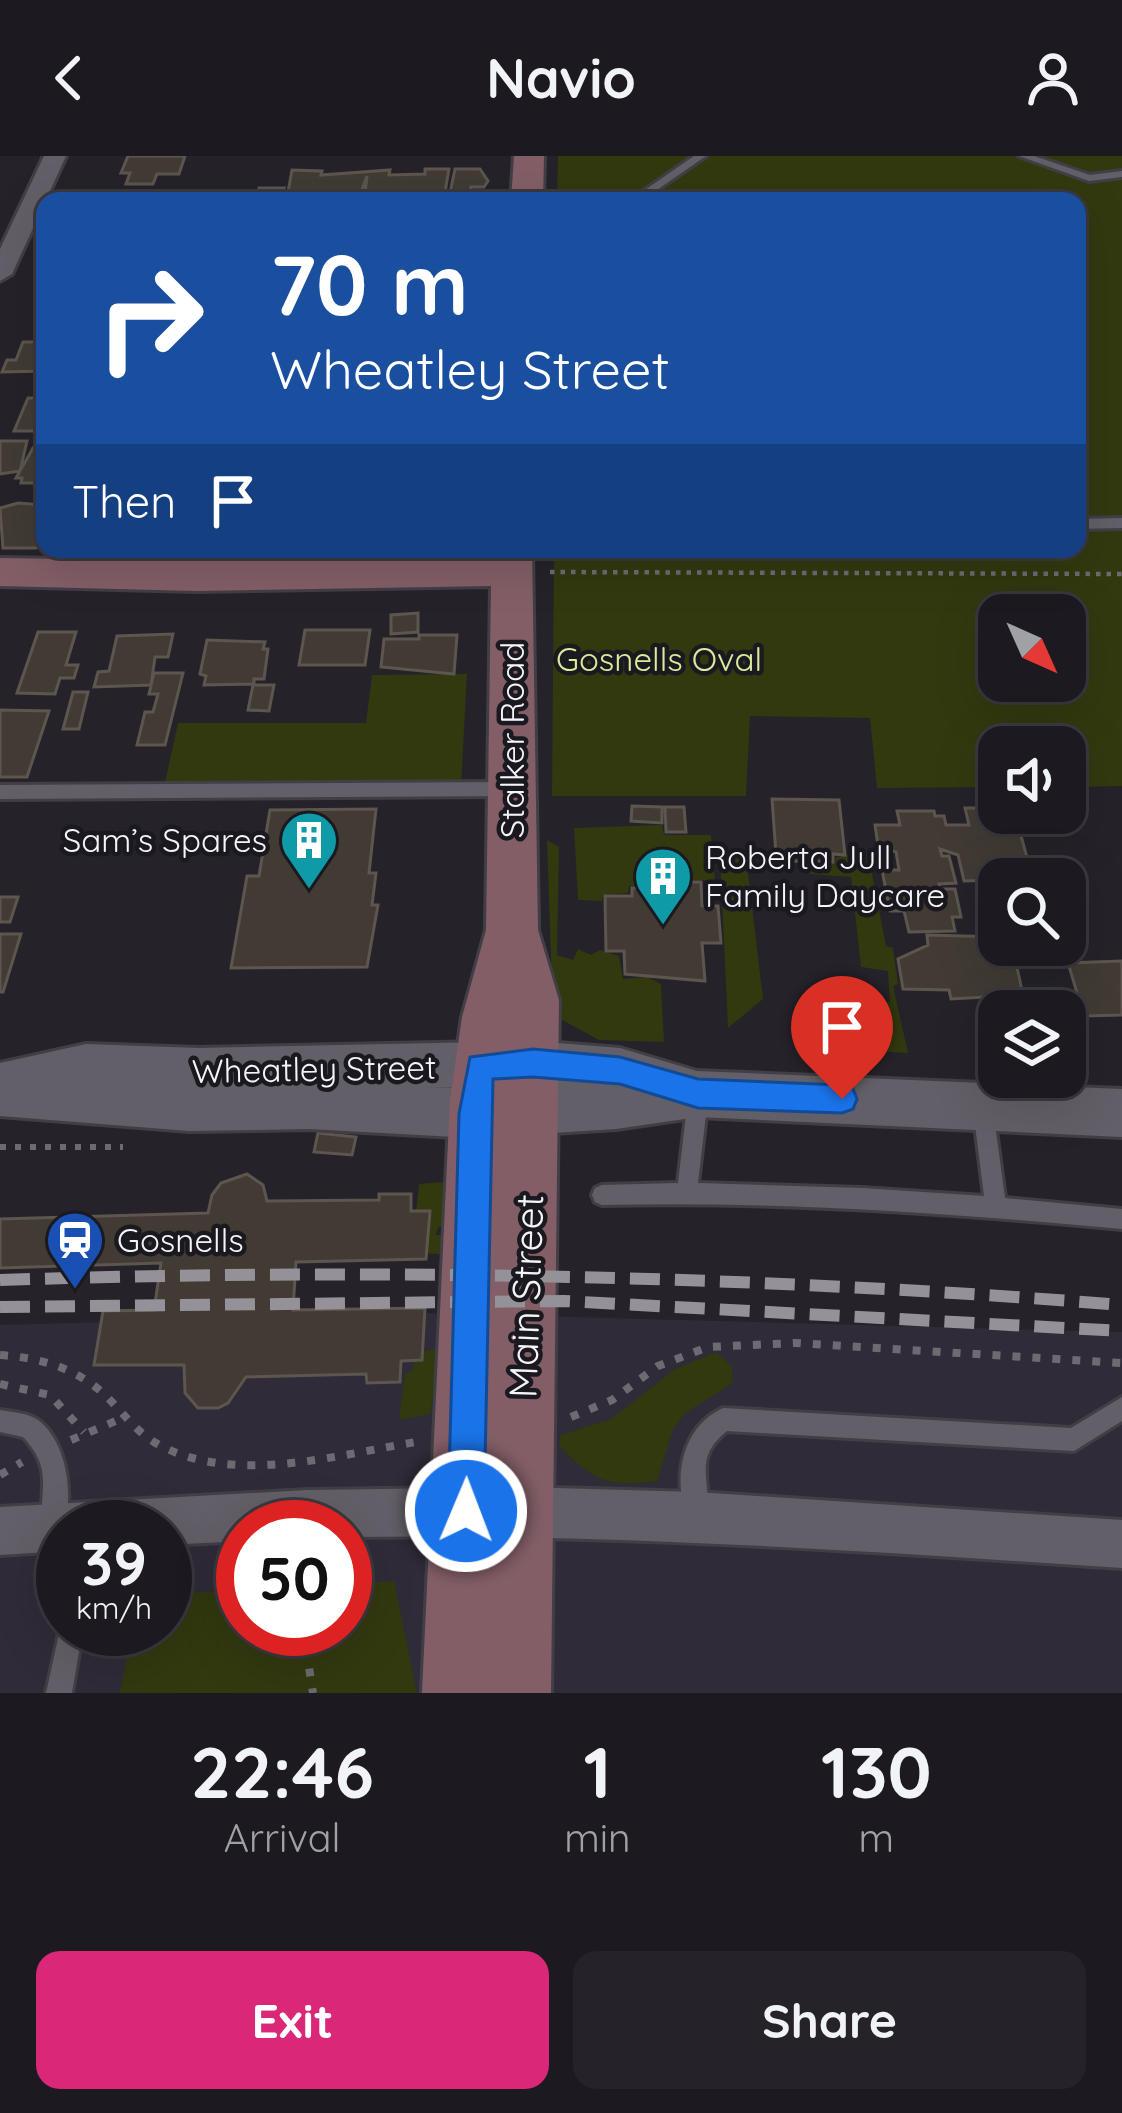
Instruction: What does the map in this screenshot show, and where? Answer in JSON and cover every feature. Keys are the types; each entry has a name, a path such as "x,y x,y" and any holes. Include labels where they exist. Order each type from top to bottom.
{"main road":[{"path":"527,192 529,156"},
{"path":"0,572 196,576 512,560"},
{"name":"Stalker Road","path":"505,1089 489,996 512,930 512,560"},
{"name":"Main Street","path":"505,1089 494,1511 515,1693"},
{"name":"Main Street","path":"458,1693 494,1511"}],"street":[{"path":"38,192 55,156"},
{"path":"0,274 36,197"},
{"name":"Wheatley Street","path":"0,1083 86,1067 1122,1113"},
{"name":"Wheatley Street","path":"0,1094 189,1107 309,1106 505,1089"},
{"path":"192,1522 494,1511 696,1516 1122,1544"},
{"path":"0,1531 36,1529"}],"lane":[{"path":"647,192 701,156"},
{"path":"1024,156 1089,178 1122,174"},
{"path":"1086,524 1122,523"},
{"path":"0,792 514,789"},
{"path":"687,1192 698,1094"},
{"path":"982,1104 996,1206"},
{"path":"602,1195 687,1192 996,1206 1122,1219"},
{"path":"696,1516 693,1449 707,1430 723,1420 1073,1440 1122,1408"},
{"path":"0,1421 29,1426 49,1451 60,1500"},
{"path":"59,1693 66,1656"}],"path":[{"path":"512,560 1122,574"},
{"path":"0,1147 123,1147"},
{"path":"555,1424 612,1400 658,1366 708,1347 795,1343 1122,1363"},
{"path":"0,1355 46,1358 76,1370 138,1432 184,1456 257,1462 418,1442"},
{"path":"0,1384 26,1384 49,1392 70,1408 84,1432 126,1417"},
{"path":"306,1479 307,1456"},
{"path":"0,1475 22,1462"},
{"path":"307,1656 313,1693"}],"shaded area":[{"path":"421,1313 1122,1332 1122,1693 0,1693 0,1325"}],"green space":[{"name":"Gosnells Oval","path":"558,156 1122,156 1122,786 1086,787 1086,726 978,726 978,787 877,788 870,718 750,716 746,796 552,796 554,558 1086,558 1086,192 557,192"},
{"path":"467,674 461,786 164,787 178,723 366,723 372,675"},
{"path":"662,825 664,835 711,835 715,880 649,881 648,886 629,886 628,893 603,895 602,901 578,900 574,828"},
{"path":"547,840 559,847 557,955 573,960 578,949 591,955 600,950 619,956 623,979 647,977 661,984 664,1042 599,1040 553,1015"},
{"path":"868,853 886,946 893,948 898,984 893,986 908,1053 855,1050 850,1005 890,1002 888,971 861,967 851,877 809,874 817,862 835,863 836,857"},
{"path":"754,855 748,873 763,999 728,1028 720,856"},
{"path":"444,1182 453,1189 452,1220 438,1228 436,1235 448,1235 448,1255 412,1252 419,1184"},
{"path":"441,1348 430,1414 399,1420 405,1374 413,1371 415,1353"},
{"path":"716,1352 732,1366 733,1383 685,1413 673,1430 657,1481 603,1479 559,1445 561,1435 611,1419 675,1369"},
{"path":"394,1581 417,1693 120,1693 127,1656 192,1656 192,1593 216,1591 216,1656 372,1656 372,1582"}],"building":[{"path":"128,156 185,156 179,174 157,174 153,184 126,184 130,173 121,173"},
{"path":"425,169 449,169 445,192 365,192 367,176 361,192 288,192 292,170 322,171 321,175 390,170 389,175 425,174"},
{"path":"455,169 480,169 488,181 484,187 471,187 470,192 450,192"},
{"path":"259,188 284,188 282,192 259,192"},
{"path":"23,342 36,342 36,371 2,372 7,360 16,360"},
{"path":"28,398 36,398 36,431 14,431"},
{"path":"0,441 27,441 20,471 0,474"},
{"path":"36,448 36,483 21,483 22,478 16,478"},
{"path":"36,504 36,548 3,548 0,508"},
{"path":"418,613 418,632 391,634 391,615"},
{"path":"305,630 370,630 365,665 299,665"},
{"path":"38,632 76,632 66,665 78,665 74,678 60,678 55,694 17,693"},
{"path":"173,634 168,657 155,657 151,685 94,687 98,672 109,671 117,636"},
{"path":"419,635 457,635 454,674 381,667 384,639 419,639"},
{"path":"207,640 265,642 264,679 254,679 254,684 204,685 206,676 200,674"},
{"path":"154,673 183,673 165,745 137,745 145,712 153,712 158,694 149,694"},
{"path":"253,685 274,685 269,711 248,710"},
{"path":"73,692 88,692 79,729 63,729"},
{"path":"0,710 49,711 27,777 0,777"},
{"path":"772,799 839,800 845,855 833,854 833,862 782,861 781,854 776,854"},
{"path":"632,806 662,807 662,823 631,821"},
{"path":"665,807 684,807 686,832 666,832"},
{"path":"965,808 978,808 978,834 1021,834 1027,858 978,858 978,881 964,881 958,855 940,849 942,856 949,856 956,883 939,884 940,889 955,889 961,917 952,917 955,931 909,932 904,911 890,911 882,870 899,870 896,852 878,845 875,825 900,825 897,811 934,811 935,816 944,816 946,825 969,825"},
{"name":"Sam’s Spares","path":"376,809 369,873 376,873 372,905 378,905 367,967 231,968 247,876 259,876 270,810"},
{"name":"Roberta Jull Family Daycare","path":"652,882 701,882 702,906 718,906 721,943 702,943 705,981 625,974 624,951 606,951 605,896 632,896 632,888 652,888"},
{"path":"0,897 18,897 10,922 0,922"},
{"path":"0,934 21,934 3,992 0,992"},
{"path":"927,935 978,936 978,966 1017,966 1022,990 978,990 978,998 951,999 949,990 903,989 898,959 928,945"},
{"path":"1122,961 1122,1015 1086,1016 1086,990 1076,990 1069,966"},
{"path":"318,1133 356,1137 352,1155 314,1152"},
{"path":"247,1174 263,1185 267,1201 379,1200 379,1194 411,1194 411,1211 430,1211 426,1259 296,1262 293,1310 425,1308 422,1360 401,1361 400,1382 367,1383 366,1374 246,1377 228,1403 198,1408 185,1393 184,1365 94,1365 103,1311 154,1310 161,1263 0,1268 0,1219 208,1213 221,1183"}],"railway":[{"path":"0,1280 561,1277 842,1287 1122,1305"},
{"path":"0,1307 564,1301 1122,1331"}],"place":[{"name":"Sam’s Spares","path":"309,891"},
{"name":"Roberta Jull Family Daycare","path":"663,927"},
{"name":"Gosnells","path":"75,1291"}],"route":[{"path":"466,1511 474,1114 480,1066 533,1063 620,1071 698,1094 842,1099"}]}
